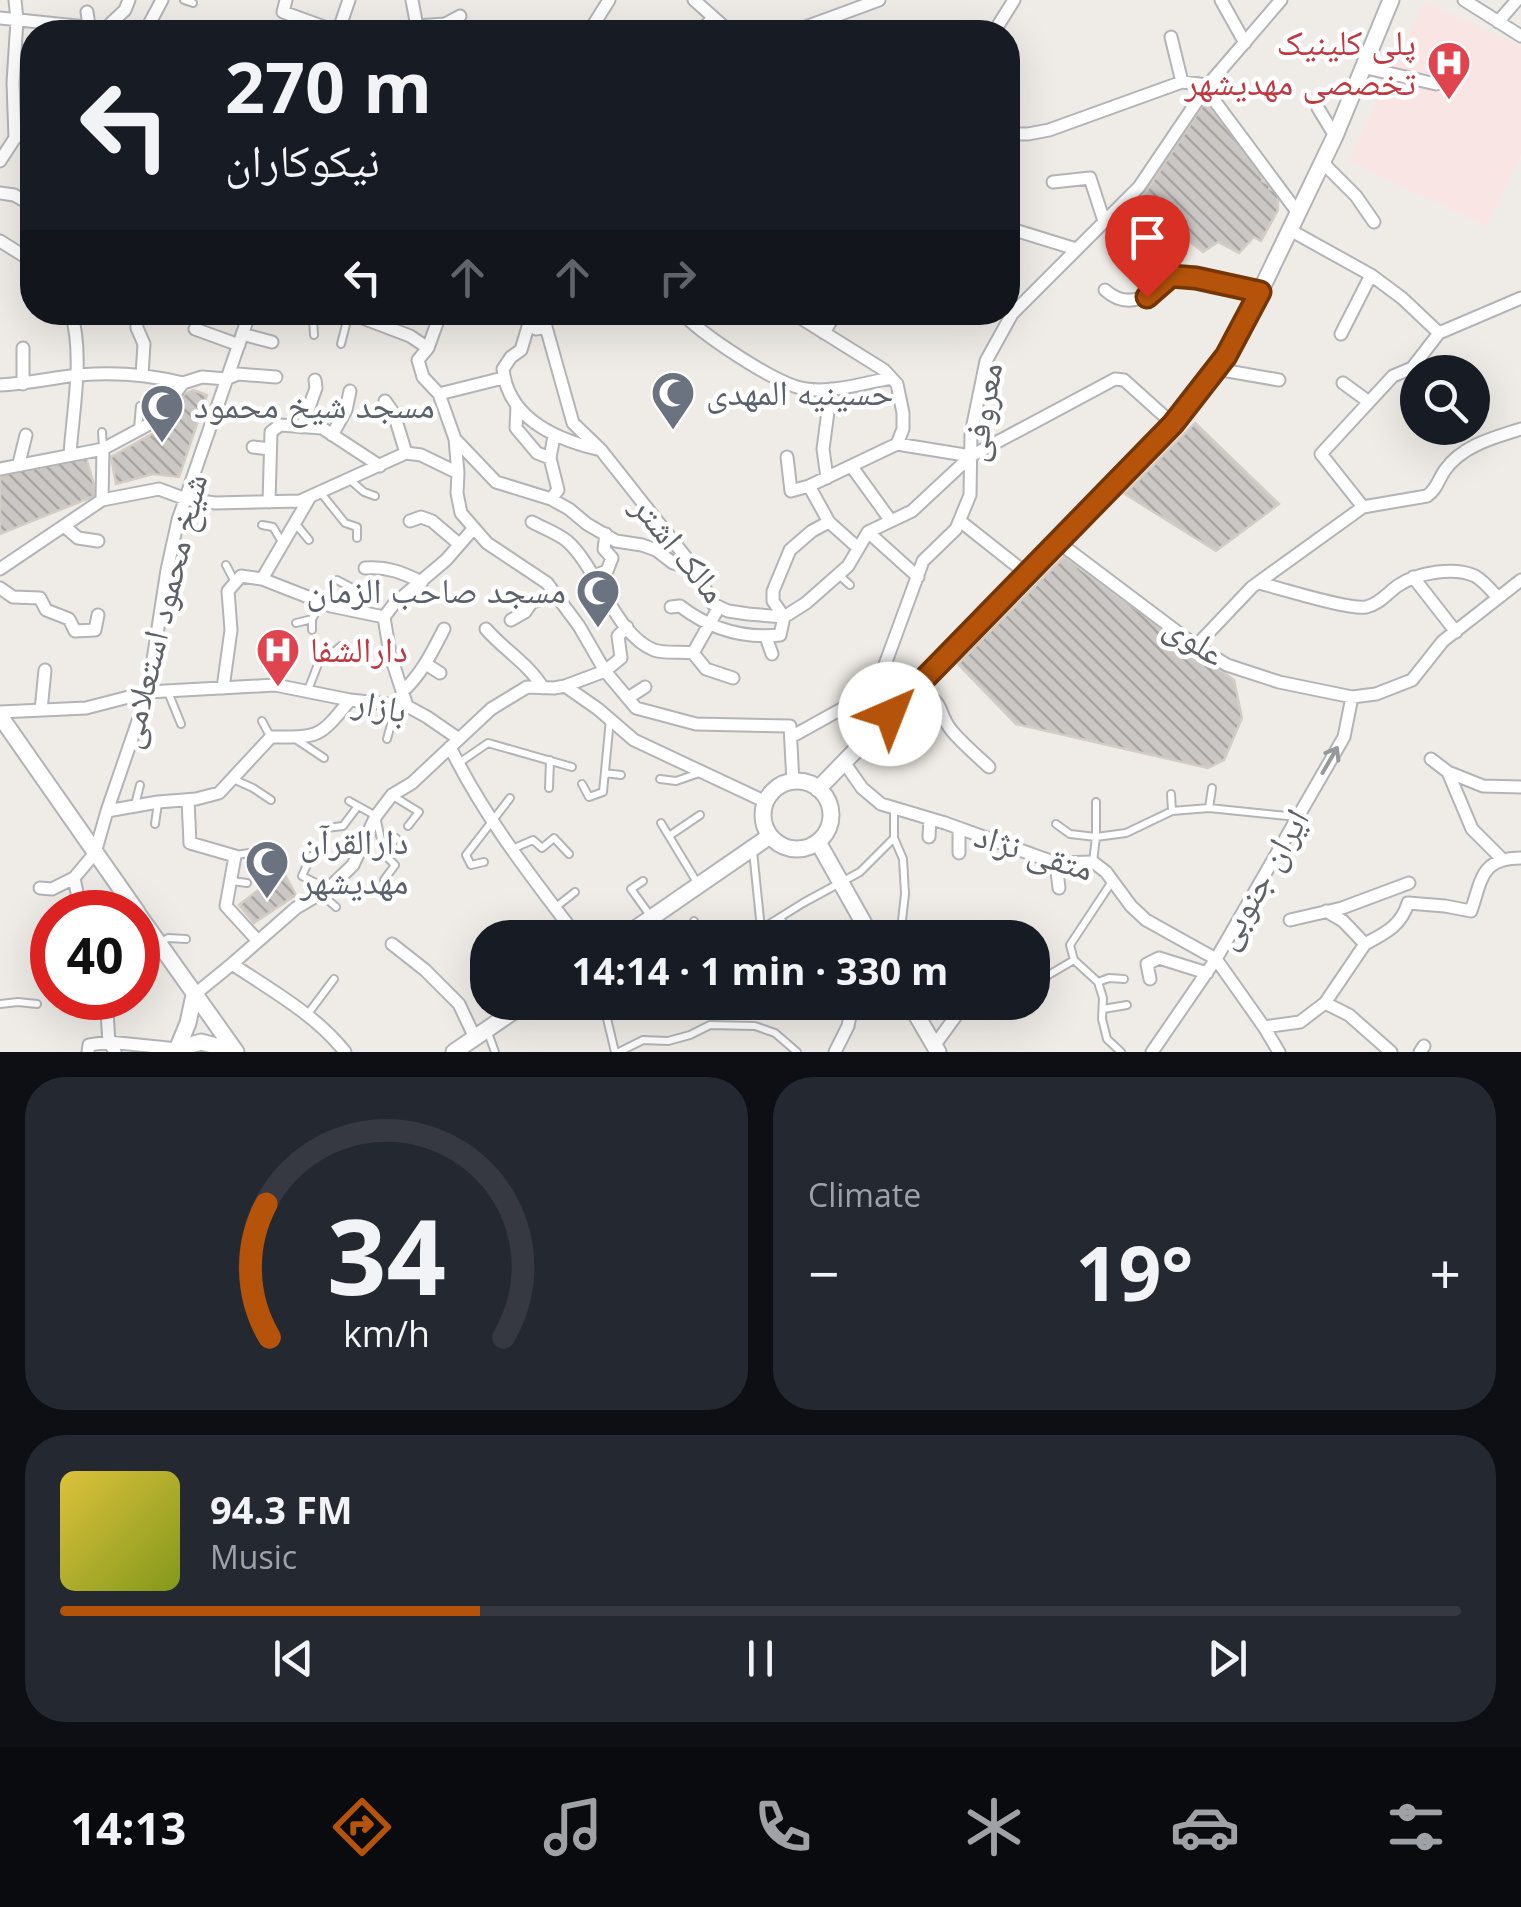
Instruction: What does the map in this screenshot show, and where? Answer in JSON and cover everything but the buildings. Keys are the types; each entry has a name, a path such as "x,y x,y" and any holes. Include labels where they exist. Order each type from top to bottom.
{"street":[{"path":"15,0 16,138"},
{"path":"114,20 129,0"},
{"path":"286,0 283,12 294,20"},
{"path":"694,0 715,20"},
{"path":"824,20 878,0"},
{"path":"1221,0 1245,43"},
{"name":"معروفی","path":"1020,303 1139,186 1206,86 1281,0"},
{"path":"818,788 1173,424 1226,356 1335,136 1391,0"},
{"path":"1464,0 1521,36"},
{"path":"1498,22 1517,0"},
{"path":"87,12 88,20"},
{"path":"452,20 460,16"},
{"path":"0,18 20,20"},
{"path":"1170,37 1182,82"},
{"path":"1362,66 1436,84"},
{"path":"1020,134 1049,130 1182,82 1206,86 1298,213"},
{"path":"1318,108 1335,136"},
{"path":"0,161 20,136"},
{"path":"1322,162 1356,196 1374,222"},
{"path":"1053,182 1090,178 1104,222"},
{"path":"1290,230 1371,275 1439,334"},
{"path":"1020,232 1076,249"},
{"path":"1341,334 1371,275"},
{"path":"1105,290 1115,299 1147,297 1171,276 1260,292"},
{"path":"1364,506 1321,454 1393,376 1412,368 1439,334 1521,298"},
{"path":"70,454 82,339 75,325"},
{"path":"136,325 144,344 142,375"},
{"name":"شیخ محمود استعلامی","path":"95,853 148,692 178,520 245,325"},
{"path":"380,325 428,348"},
{"path":"436,325 428,348 418,360 423,377 439,394 455,439 461,514 487,543 547,584 636,708 696,724 790,732 793,782"},
{"path":"525,325 521,350 502,369 505,388 529,418 554,436 601,450"},
{"path":"533,325 536,329 546,327"},
{"path":"694,325 780,380 803,389 831,389 891,378"},
{"path":"811,325 884,370 896,384 903,413 903,429 897,444"},
{"path":"824,333 829,325"},
{"name":"معروفی","path":"790,732 846,707 883,670 923,562 956,530 970,495 971,434 986,360 1004,325"},
{"name":"مالک اشتر","path":"546,327 574,422 601,450 695,569 713,604 728,611 784,617"},
{"path":"196,329 272,342"},
{"path":"23,348 23,384"},
{"path":"1216,369 1279,380"},
{"path":"0,384 76,376 142,375 183,384 202,377 226,379 238,374 276,377"},
{"path":"439,394 504,378"},
{"path":"784,617 806,604 848,566 868,532 912,511 971,456 1115,379 1124,380 1173,424"},
{"path":"302,427 316,388 315,380"},
{"path":"1343,383 1369,402"},
{"path":"0,468 103,448 155,422 183,384"},
{"path":"827,478 822,449 831,389"},
{"path":"332,434 346,410 350,390"},
{"path":"385,401 394,414 406,453"},
{"path":"517,405 516,428 537,453 550,458"},
{"path":"268,502 271,432 280,425 322,428 365,448 380,466"},
{"path":"1196,646 1258,583 1364,506 1427,496 1462,452 1521,429"},
{"path":"19,464 26,435"},
{"path":"551,499 558,490 550,458 554,436"},
{"path":"455,439 496,482 551,499 616,541 642,544 673,563 695,569"},
{"path":"787,457 790,491 897,444 971,456"},
{"path":"253,447 270,449"},
{"path":"102,500 103,448"},
{"path":"0,569 102,500 159,489 215,503 300,501 406,453 458,473"},
{"path":"852,467 891,521"},
{"path":"808,486 829,522 857,547"},
{"path":"262,579 294,522 315,494"},
{"path":"410,522 421,517 459,544"},
{"path":"960,521 1028,574"},
{"path":"532,522 566,540 617,615 637,637 655,650 694,653"},
{"path":"671,607 680,606 709,626 748,636 780,635 784,617 773,601 773,591 790,550 829,522"},
{"path":"64,526 78,538 98,541"},
{"path":"402,706 384,617 474,528"},
{"path":"632,530 642,544"},
{"path":"868,532 918,577"},
{"path":"594,576 607,571 612,558 604,548 606,534"},
{"name":"علوی","path":"1058,542 1196,646 1226,664 1280,682 1352,697"},
{"path":"365,568 380,566 422,582"},
{"path":"1258,583 1367,607 1413,577 1458,572 1474,576 1501,596 1521,597"},
{"path":"223,688 236,639 228,591 241,576 384,617"},
{"path":"1413,577 1456,632"},
{"path":"1352,697 1376,694 1412,680 1443,641 1521,580"},
{"path":"0,588 13,597 40,598 46,610 69,619 76,631 95,630 98,615"},
{"path":"511,620 525,612 532,602 556,596"},
{"path":"694,653 719,606"},
{"path":"177,1051 194,995 353,865 376,816 392,795 412,783 491,709 526,687 565,686 606,671 621,658 618,636 627,626"},
{"path":"402,692 416,680 444,629"},
{"path":"486,629 534,672 543,688"},
{"path":"766,637 772,654"},
{"path":"694,653 706,670 734,678"},
{"path":"426,664 440,673"},
{"path":"41,710 45,670"},
{"name":"بازار","path":"0,714 86,708 148,692 275,685 402,706 427,716 454,743"},
{"path":"565,686 634,740 766,802"},
{"path":"628,698 644,687"},
{"path":"913,691 930,695 942,708 948,726 989,767"},
{"name":"ایران جنوبی","path":"1152,1052 1216,959 1344,736 1352,697"},
{"path":"107,811 219,792 271,737 315,735 326,730 350,700"},
{"path":"0,714 121,890"},
{"path":"454,743 458,764 470,789 564,920"},
{"path":"1432,759 1448,772 1483,786 1521,786"},
{"name":"متقی نژاد","path":"844,762 862,788 881,804 1056,862 1093,862 1146,920 1216,959"},
{"path":"1448,772 1472,829 1500,858"},
{"path":"793,782 818,788 829,802 831,820 818,842 793,849 770,836 764,820 766,802 776,788 793,782"},
{"path":"188,800 186,848 235,856 226,906 258,941"},
{"path":"929,837 930,818"},
{"path":"959,828 959,853"},
{"path":"647,920 770,836"},
{"path":"818,842 862,920"},
{"path":"40,888 52,889 74,878 95,853"},
{"path":"1264,1027 1300,1022 1325,1003 1365,944 1403,918 1408,903 1471,912 1486,870 1500,858 1521,858"},
{"path":"1056,862 1058,888"},
{"path":"74,878 76,890"},
{"path":"1290,920 1410,883"},
{"path":"1326,912 1343,921 1365,944"},
{"path":"392,944 459,1004 481,1034"},
{"path":"160,947 235,1051"},
{"path":"1150,979 1146,964 1159,958 1207,973"},
{"path":"1216,959 1279,1052"},
{"path":"232,964 306,1016 345,1052"},
{"path":"1325,1003 1350,1015 1391,1052"},
{"path":"109,1020 112,1047"},
{"path":"454,1052 501,1020"},
{"path":"835,1052 850,1020"},
{"path":"920,1020 936,1049 954,1020"},
{"path":"88,1052 89,1045 177,1051 202,1042 235,1051"}],"lane":[{"path":"184,0 193,3"},
{"path":"313,325 314,335"},
{"path":"341,344 345,325"},
{"path":"391,329 392,325"},
{"path":"138,430 140,406"},
{"path":"102,432 103,448"},
{"path":"349,479 364,492 376,496"},
{"path":"315,494 344,523 357,527 357,538"},
{"path":"294,522 310,540"},
{"path":"262,526 273,528 282,542"},
{"path":"226,565 235,583"},
{"path":"838,574 850,585"},
{"path":"337,580 356,590 357,611"},
{"path":"312,630 312,620 322,602"},
{"path":"296,622 312,620"},
{"path":"308,692 320,659 341,646"},
{"path":"168,691 182,724"},
{"path":"387,739 402,706"},
{"path":"582,784 588,798 602,792 610,720"},
{"path":"262,722 271,737"},
{"path":"293,737 324,758"},
{"path":"458,764 488,744 572,767"},
{"path":"549,788 550,760"},
{"path":"660,778 676,781 703,772"},
{"path":"604,773 621,775"},
{"path":"232,779 271,800"},
{"path":"134,806 140,785"},
{"path":"1209,808 1212,788"},
{"path":"216,806 219,792"},
{"path":"1171,794 1172,810"},
{"path":"392,795 419,812 408,826"},
{"path":"484,862 471,865 466,855 510,798"},
{"path":"350,801 376,816 384,854 395,865 384,880"},
{"path":"155,824 158,802"},
{"path":"1093,862 1096,802"},
{"path":"326,828 342,826 358,806"},
{"path":"894,808 894,838 903,859 902,920"},
{"path":"1056,824 1070,834 1096,837 1126,833 1172,810 1209,808 1297,817"},
{"path":"669,836 700,816"},
{"path":"661,823 699,885"},
{"path":"384,854 396,838"},
{"path":"512,849 532,840 542,848 554,838 569,854"},
{"path":"777,920 860,872 894,838"},
{"path":"753,848 760,920"},
{"path":"235,856 249,853 266,859"},
{"path":"312,856 302,876 324,891 336,907"},
{"path":"1113,880 1070,945 1074,960 1098,982 1107,1039 1121,1052"},
{"path":"230,881 246,883"},
{"path":"643,881 631,890 650,918"},
{"path":"555,908 575,892"},
{"path":"160,943 168,938 186,939"},
{"path":"1050,974 1074,960"},
{"path":"1098,982 1124,978"},
{"path":"306,1016 334,980"},
{"path":"0,1004 30,1003"},
{"path":"1102,1009 1127,1006"},
{"path":"608,1020 617,1052 643,1040 668,1041 690,1036 710,1025 755,1026 774,1033 798,1052"},
{"path":"481,1034 495,1052"}],"shaded area":[{"name":"پلی کلینیک تخصصی مهدیشهر","path":"1425,1 1521,47 1521,155 1486,227 1349,161"}],"place":[{"name":"پلی کلینیک تخصصی مهدیشهر","path":"1449,101"},
{"name":"حسینیه المهدی","path":"673,431"},
{"name":"مسجد شیخ محمود","path":"162,444"},
{"name":"مسجد صاحب الزمان","path":"598,629"},
{"name":"دارالشفا","path":"278,688"},
{"name":"دارالقرآن مهدیشهر","path":"267,900"}],"route":[{"path":"890,714 1173,424 1226,356 1260,292 1171,276 1147,297"}]}
